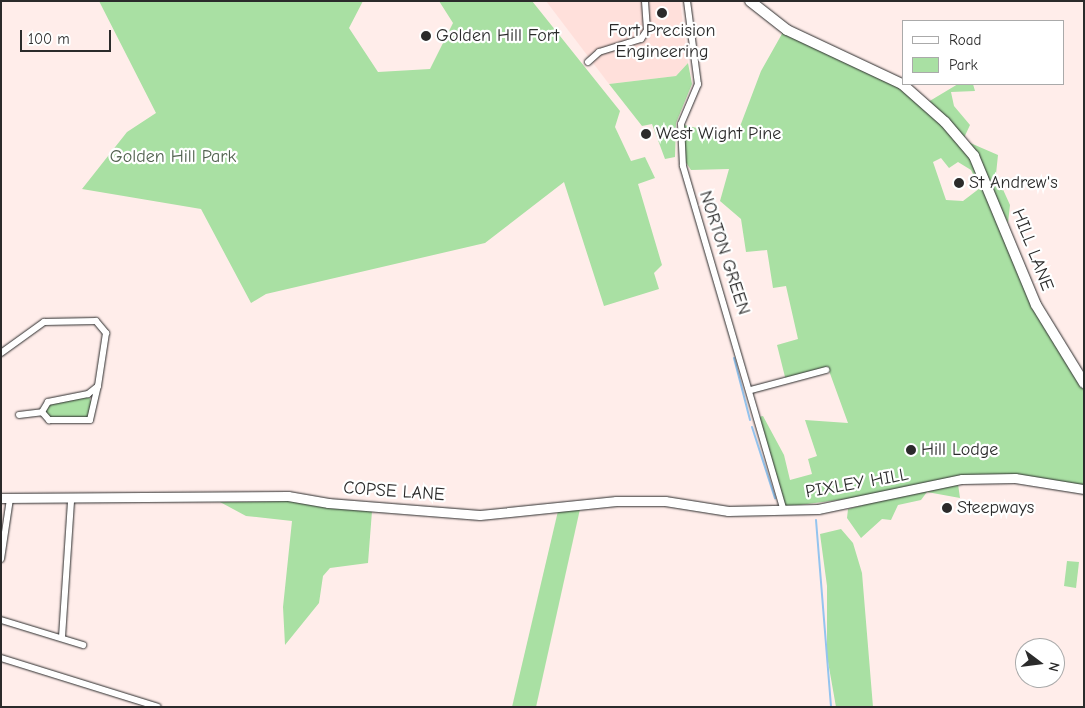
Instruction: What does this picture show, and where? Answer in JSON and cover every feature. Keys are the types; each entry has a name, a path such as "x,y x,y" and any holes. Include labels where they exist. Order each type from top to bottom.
{"main road":[{"name":"HILL LANE","path":"750,1 787,30 902,84"},
{"name":"HILL LANE","path":"903,85 945,122 974,156 1036,305 1084,383"}],"street":[{"path":"588,62 598,52 641,39 647,30 645,1"},
{"name":"NORTON GREEN","path":"687,1 698,84 681,124 683,166 751,390 784,511"},
{"path":"1,353 44,322 66,318 96,321 106,333 98,386 90,420 49,420 42,412"},
{"path":"751,390 826,370"},
{"path":"42,412 48,402 88,394 98,386"},
{"path":"19,415 42,412"},
{"name":"PIXLEY HILL","path":"784,511 844,506 962,479 1015,478 1084,489"},
{"name":"COPSE LANE","path":"6,499 71,501 288,496 328,503 480,514 616,501 784,511"},
{"path":"1,559 6,499"},
{"path":"62,637 71,501"},
{"path":"1,620 62,637 83,645"},
{"path":"1,658 158,707"}],"shaded area":[{"path":"546,1 680,1 688,63 676,76 609,84"}],"green space":[{"name":"Golden Hill Park","path":"99,1 363,1 349,28 378,72 430,69 453,23 439,1 532,1 620,111 615,127 631,161 645,157 655,178 638,184 662,265 654,273 659,289 604,306 564,182 485,243 266,294 251,303 201,209 82,189 127,132 156,113"},
{"path":"783,32 899,88 968,142 998,155 996,174 1010,205 1008,223 995,195 991,197 1063,354 1084,389 1084,486 957,477 960,498 927,492 921,500 898,505 891,520 882,519 861,538 847,518 848,509 863,505 863,497 783,507 758,417 763,416 784,455 790,480 812,474 808,459 817,456 805,420 848,423 828,368 786,381 777,345 798,339 786,286 773,288 767,250 746,252 741,219 720,201 729,169 691,170 685,161 682,139 684,125 736,137 761,71","holes":["941,158 949,168 958,162 971,170 980,188 963,201 946,200 933,162"]},
{"path":"688,63 692,84 676,123 675,157 665,159 652,124 642,126 609,84 676,76"},
{"path":"956,85 973,85 975,91 951,92 954,106 970,125 963,140 928,102"},
{"path":"88,394 95,412 90,420 49,420 42,412 48,402"},
{"path":"290,501 372,511 368,563 330,568 323,576 319,603 285,645 283,607 292,521 246,516 220,502"},
{"path":"580,509 536,707 512,707 558,511"},
{"path":"841,529 853,543 862,573 873,707 836,707 827,656 827,586 820,534"},
{"path":"1067,561 1079,562 1076,588 1064,586"}],"waterway":[{"path":"734,358 750,420"},
{"path":"752,427 775,498"},
{"path":"816,520 831,707"}],"place":[{"name":"Fort Precision Engineering","path":"662,13"},
{"name":"Golden Hill Fort","path":"426,36"},
{"name":"West Wight Pine","path":"646,134"},
{"name":"St Andrew's","path":"959,183"},
{"name":"Hill Lodge","path":"911,450"},
{"name":"Steepways","path":"947,508"}]}
